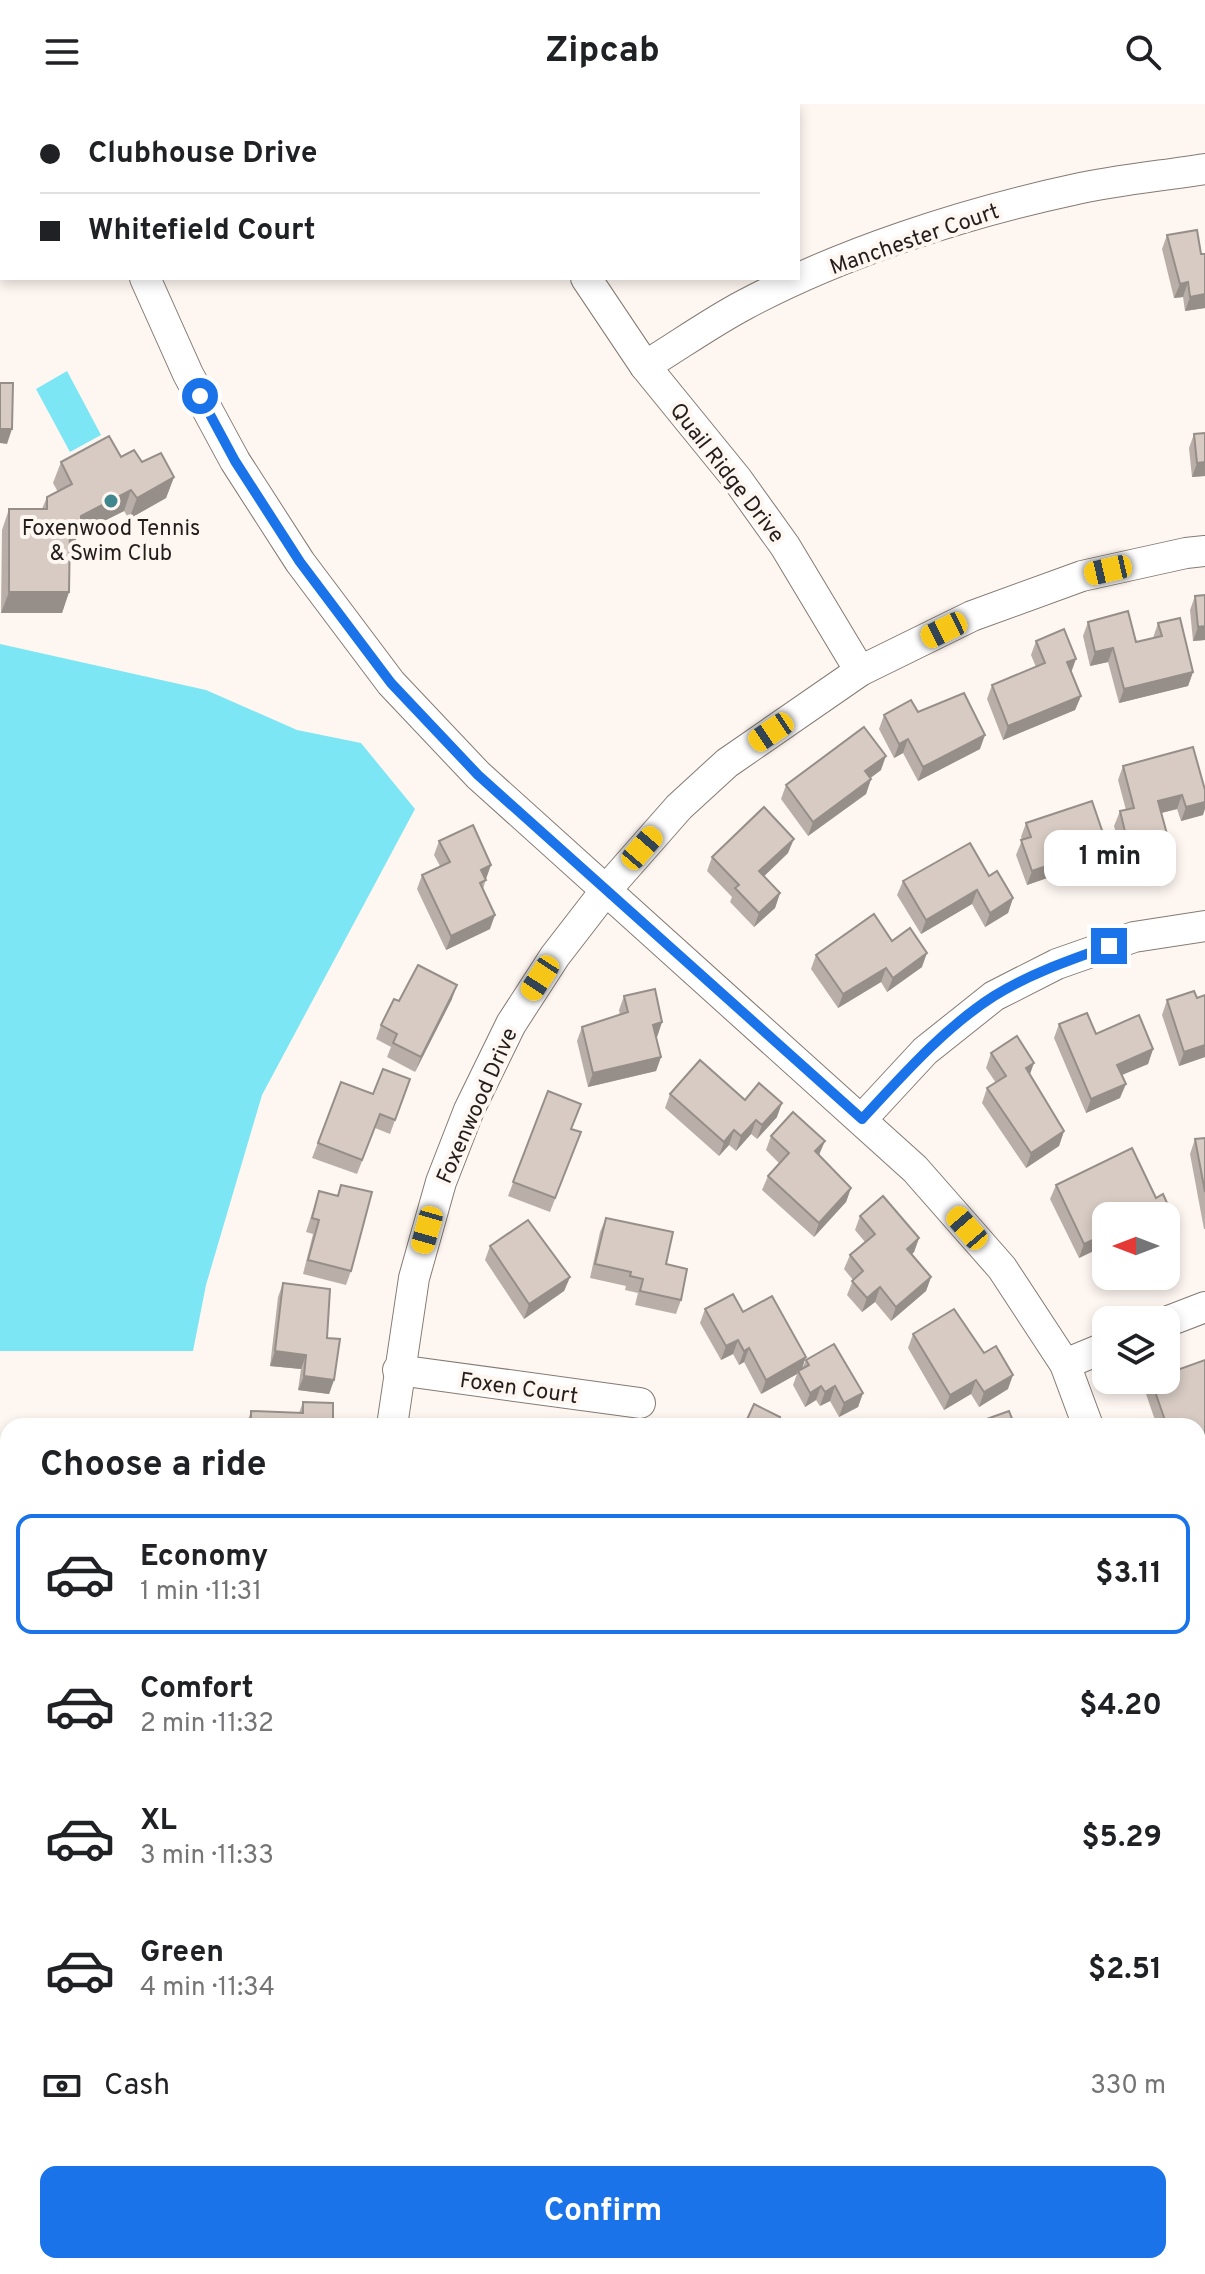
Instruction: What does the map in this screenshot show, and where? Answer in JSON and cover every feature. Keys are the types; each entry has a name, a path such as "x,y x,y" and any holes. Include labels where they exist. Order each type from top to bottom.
{"street":[{"name":"Manchester Court","path":"800,279 903,239 991,210 1074,189 1205,169"},
{"path":"146,280 188,374 235,461 300,562 391,683 478,775 915,1169 1002,1268 1065,1364 1085,1418"},
{"name":"Quail Ridge Drive","path":"587,280 645,366 737,479 785,546 860,671"},
{"name":"Manchester Court","path":"645,366 744,305 799,280"},
{"name":"Foxenwood Drive","path":"393,1418 414,1278 441,1182 469,1110 511,1024 555,956 606,890 679,807 727,763 860,671 972,616 1069,581 1205,551"},
{"path":"862,1119 925,1051 994,996 1057,964 1134,937 1205,926"},
{"path":"1180,1317 1205,1307"},
{"path":"1065,1364 1092,1353"},
{"name":"Foxen Court","path":"398,1370 640,1403"}],"water":[{"path":"67,371 101,435 70,452 36,389"},
{"path":"0,644 206,690 297,730 361,743 415,809 262,1095 206,1285 193,1351 0,1351"}],"building":[{"path":"1197,230 1201,254 1205,254 1205,294 1190,297 1188,282 1180,284 1167,235"},
{"path":"0,383 13,383 12,429 0,429"},
{"path":"1205,433 1205,462 1197,463 1194,434"},
{"path":"109,436 121,457 134,450 142,462 161,453 174,477 137,498 131,490 81,516 81,527 70,528 69,592 9,592 9,509 47,509 47,497 72,484 61,462"},
{"path":"1205,595 1205,626 1198,627 1195,596"},
{"path":"1128,611 1136,642 1162,636 1158,623 1180,618 1193,672 1124,689 1113,648 1095,652 1088,622"},
{"path":"1064,629 1076,659 1067,662 1081,696 1008,726 992,685 1045,663 1036,641"},
{"path":"964,693 985,735 923,767 908,739 899,744 884,715 911,700 918,712"},
{"path":"864,727 886,756 865,771 871,779 813,822 786,785"},
{"path":"1193,747 1205,790 1205,802 1186,807 1182,795 1158,801 1167,834 1128,844 1120,811 1134,808 1123,766"},
{"path":"1092,801 1107,845 1032,871 1021,840 1031,837 1026,823"},
{"path":"764,807 794,839 759,871 780,893 759,913 735,888 739,885 712,857"},
{"path":"473,825 491,865 481,870 486,880 480,883 495,915 451,936 422,875 450,862 439,841"},
{"path":"970,843 989,876 997,871 1013,898 990,913 977,890 926,920 903,881"},
{"path":"874,914 892,941 910,928 927,953 893,978 886,968 843,994 816,955"},
{"path":"418,965 457,985 421,1057 393,1043 397,1034 381,1025 394,999 399,1001"},
{"path":"655,989 662,1022 653,1025 661,1057 593,1073 582,1027 628,1012 624,996"},
{"path":"1194,991 1197,998 1205,995 1205,1045 1184,1052 1167,1000"},
{"path":"1087,1013 1096,1034 1139,1015 1153,1049 1117,1065 1126,1084 1091,1099 1059,1024"},
{"path":"1017,1036 1034,1063 1026,1068 1064,1131 1031,1153 987,1088 1006,1076 991,1053"},
{"path":"700,1060 745,1100 759,1083 782,1103 762,1125 756,1120 741,1136 734,1130 724,1142 670,1094"},
{"path":"383,1069 410,1079 395,1120 380,1114 362,1160 318,1143 341,1082 373,1094"},
{"path":"548,1091 581,1104 571,1129 581,1132 555,1198 513,1182"},
{"path":"793,1112 825,1141 815,1151 851,1188 819,1223 768,1176 789,1153 771,1136"},
{"path":"1205,1138 1205,1192 1195,1139"},
{"path":"1132,1148 1156,1198 1163,1194 1167,1202 1092,1202 1092,1240 1084,1244 1056,1185"},
{"path":"341,1185 372,1192 351,1271 308,1260 319,1220 312,1218 319,1191 338,1196"},
{"path":"883,1196 919,1238 907,1249 931,1277 896,1307 880,1287 867,1298 852,1281 863,1271 850,1255 875,1234 860,1216"},
{"path":"606,1218 673,1232 666,1264 687,1269 681,1300 640,1291 643,1279 630,1276 631,1272 595,1264"},
{"path":"528,1220 570,1277 529,1304 490,1246"},
{"path":"283,1283 330,1289 327,1338 340,1339 334,1380 304,1376 306,1355 275,1351"},
{"path":"733,1294 743,1312 772,1296 806,1357 766,1380 749,1348 744,1351 738,1340 726,1346 705,1309"},
{"path":"954,1309 984,1353 996,1346 1013,1375 984,1392 976,1380 950,1395 913,1334"},
{"path":"834,1344 863,1393 844,1403 835,1386 825,1392 821,1386 810,1393 798,1371 809,1365 806,1360"},
{"path":"1205,1360 1205,1418 1164,1418 1156,1394 1180,1394 1180,1369"},
{"path":"303,1402 333,1403 333,1418 251,1418 251,1411 303,1413"},
{"path":"754,1404 780,1417 780,1418 748,1418"},
{"path":"1009,1411 1012,1418 989,1418"}],"place":[{"name":"Foxenwood Tennis & Swim Club","path":"111,501"}],"route":[{"path":"200,396 235,461 300,562 391,683 478,775 862,1119 925,1051 994,996 1057,964 1109,946"}]}
